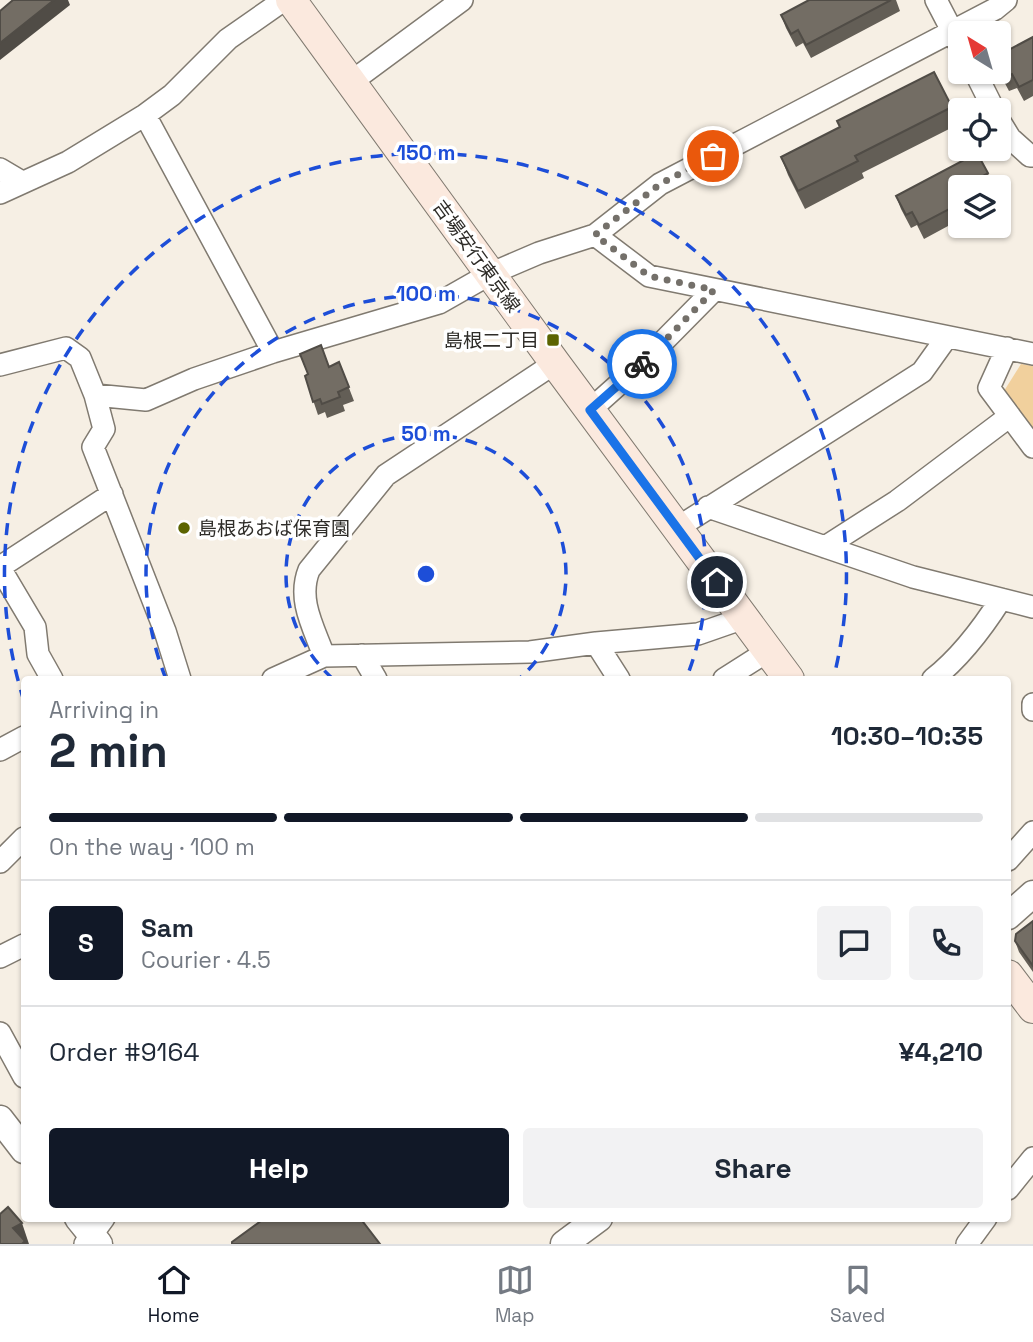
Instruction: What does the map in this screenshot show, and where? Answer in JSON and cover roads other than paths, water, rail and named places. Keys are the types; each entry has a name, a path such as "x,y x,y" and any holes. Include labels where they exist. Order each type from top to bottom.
{"main road":[{"name":"吉場安行東京線","path":"291,0 787,676"},
{"path":"1011,979 1033,1008"}],"street":[{"path":"0,193 68,162 145,115 172,94 228,39 284,0"},
{"path":"351,82 462,0"},
{"path":"936,0 948,23"},
{"path":"979,21 1006,0"},
{"path":"95,395 146,400 194,379 273,352 439,303 490,274 539,253 595,235 660,184 948,43"},
{"path":"145,115 273,352"},
{"path":"1011,139 1033,156"},
{"path":"0,169 22,182"},
{"path":"595,235 649,276 1033,354"},
{"path":"590,410 637,368 714,290"},
{"path":"677,528 922,372 947,337"},
{"path":"0,365 66,348 80,358 95,395 104,429 93,447 165,631 179,676"},
{"path":"1007,348 989,388 1033,447"},
{"path":"324,656 306,608 305,581 309,570 386,475 555,363"},
{"path":"825,547 897,501 1010,416"},
{"path":"50,676 38,654 36,628 2,576 112,495"},
{"path":"708,507 913,577 1033,607"},
{"path":"936,676 959,656 1001,599"},
{"path":"280,676 324,656 530,652 698,634 744,618"},
{"path":"596,643 617,676"},
{"path":"729,676 768,651"},
{"path":"362,655 374,676"},
{"path":"1033,704 1033,710"},
{"path":"0,750 21,739"},
{"path":"1011,857 1033,832"},
{"path":"0,862 21,841"},
{"path":"1011,913 1033,894"},
{"path":"0,957 21,946"},
{"path":"0,1033 21,1072"},
{"path":"0,1119 21,1146"},
{"path":"1011,1185 1033,1158"},
{"path":"564,1244 590,1222"},
{"path":"967,1244 983,1222"}],"place":[{"name":"島根二丁目","path":"553,340"},
{"name":"島根あおば保育園","path":"184,528"}]}
